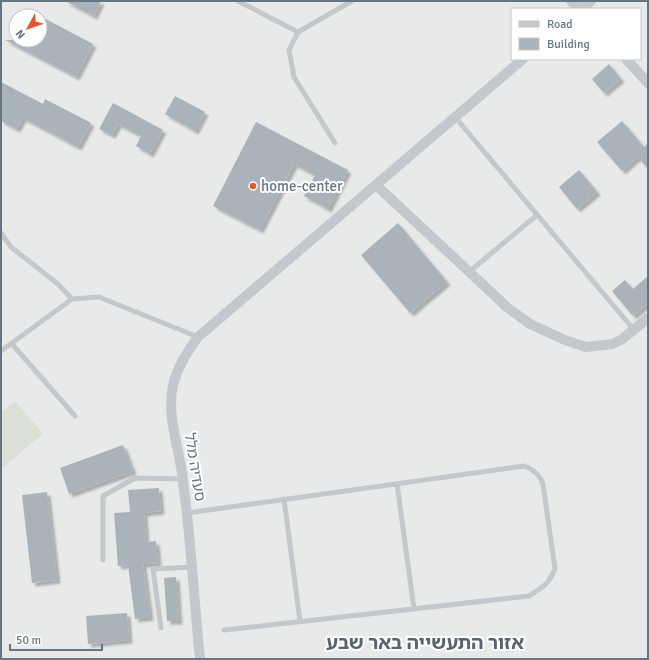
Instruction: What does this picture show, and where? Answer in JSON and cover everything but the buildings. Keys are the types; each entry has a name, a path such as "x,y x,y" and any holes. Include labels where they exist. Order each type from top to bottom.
{"street":[{"path":"571,1 580,8"},
{"path":"582,8 591,1"},
{"name":"סעדיה מלל","path":"199,657 193,567 187,513 183,479 171,413 173,386 184,357 198,337 522,60"},
{"path":"627,60 648,83"},
{"path":"376,185 508,308 530,324 586,348 612,344 621,340 648,318"}],"lane":[{"path":"238,1 298,32"},
{"path":"335,143 294,77 289,50 298,32 352,1"},
{"path":"455,117 634,330"},
{"path":"469,272 537,215"},
{"path":"1,233 11,248 59,286 72,299"},
{"path":"1,351 72,299 100,297 198,337"},
{"path":"12,344 75,416"},
{"path":"187,513 524,466 533,470 540,476 543,484 555,569 551,579 543,588 529,596 224,630"},
{"path":"102,560 103,496 135,478 183,479"},
{"path":"397,484 414,609"},
{"path":"284,499 300,621"},
{"path":"161,628 153,569 193,567"}],"shaded area":[{"path":"1,1 648,1 648,659 1,659"},
{"path":"15,401 43,434 1,469 1,413"}],"place":[{"name":"home-center","path":"253,186"}],"district":[{"name":"אזור התעשייה באר שבע","path":"425,642"}]}
